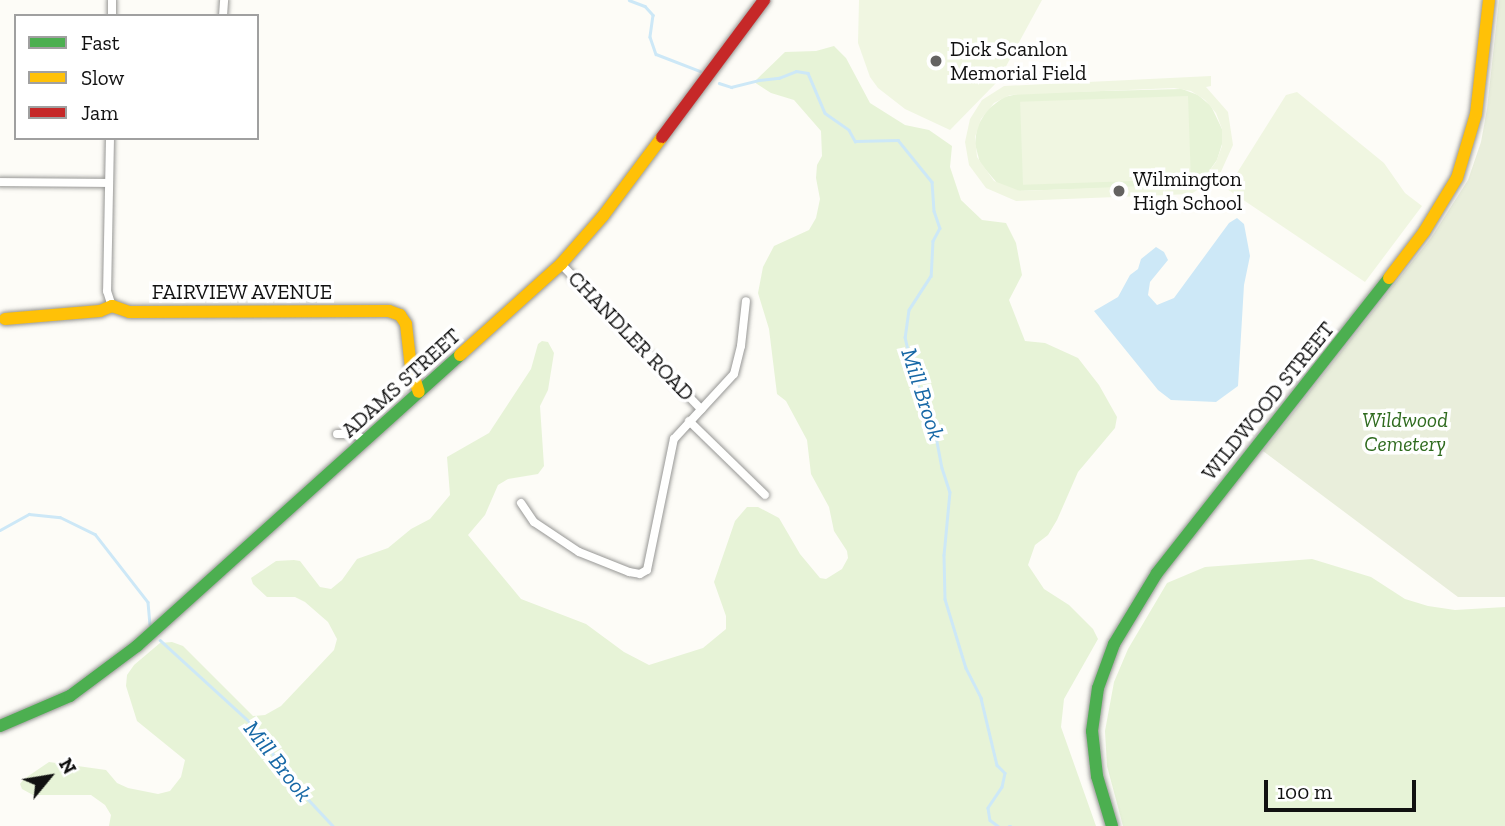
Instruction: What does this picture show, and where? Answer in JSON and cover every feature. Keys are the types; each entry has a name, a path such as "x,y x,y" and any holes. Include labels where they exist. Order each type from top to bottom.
{"street":[{"name":"ADAMS STREET","path":"0,726 53,705 89,685 168,619 561,264 590,233 764,0"},
{"name":"WILDWOOD STREET","path":"1112,826 1097,776 1092,731 1098,688 1111,651 1129,615 1157,573 1358,320 1424,232 1457,178 1476,114 1489,0"},
{"path":"110,140 107,291 112,306"},
{"path":"0,182 109,183"},
{"name":"CHANDLER ROAD","path":"561,264 701,409"},
{"path":"521,503 534,522 569,547 629,572 643,573 651,564 673,443 689,421 734,374 741,346 746,301"},
{"name":"FAIRVIEW AVENUE","path":"5,319 100,312 112,306 129,312 377,310 397,313 406,324 411,368 419,392"},
{"path":"689,421 765,495"},
{"path":"337,433 354,434 366,440"}],"green space":[{"name":"Dick Scanlon Memorial Field","path":"859,0 1042,0 998,81 950,130 905,109 878,88 870,77 858,43"},
{"name":"Wildwood Cemetery","path":"1499,0 1505,0 1505,597 1458,597 1263,451 1431,238 1468,180 1481,142 1487,109"},
{"path":"834,46 846,58 870,103 905,125 929,130 952,146 950,167 961,200 982,220 1006,223 1016,243 1022,275 1009,300 1025,341 1045,343 1078,358 1099,385 1117,417 1115,428 1078,472 1057,520 1048,535 1035,545 1028,565 1044,589 1069,605 1093,629 1098,639 1064,699 1061,727 1096,826 109,826 111,815 105,805 91,795 33,795 22,789 20,784 24,779 49,762 106,770 117,783 128,788 158,794 170,791 181,777 185,760 137,721 126,686 127,675 134,665 160,643 172,642 183,646 253,716 265,715 281,706 334,650 337,639 328,622 305,602 295,597 267,597 253,584 251,578 276,561 294,560 300,561 320,587 331,589 342,580 357,559 388,548 411,529 430,519 450,495 447,457 489,433 531,369 538,344 542,341 548,342 554,353 548,390 540,406 544,466 538,474 508,479 498,485 485,515 468,535 521,599 586,624 624,652 649,665 703,648 726,629 726,616 714,582 735,521 747,507 758,507 779,518 800,554 820,578 826,579 842,569 848,558 847,551 834,531 829,507 811,474 807,440 786,401 777,394 769,329 758,293 763,267 774,246 809,230 816,218 820,199 816,178 817,165 822,156 821,131 794,100 771,93 754,82 785,52 816,51"},
{"path":"1211,76 1211,86 1206,87 1228,112 1233,145 1219,176 1191,194 1016,201 986,188 969,165 965,142 970,119 982,100 1004,86","holes":["1174,88 1191,91 1205,100 1216,113 1222,129 1222,146 1216,162 1207,174 1190,184 1020,191 994,181 977,157 975,137 981,119 994,103 1010,95"]},
{"path":"1182,89 1198,95 1211,106 1222,129 1222,144 1217,160 1207,174 1192,183 1175,186 1015,191 998,184 980,163 975,144 977,127 987,110 1004,97 1022,93"},
{"path":"1297,92 1384,163 1405,193 1422,206 1365,282 1227,189 1286,95"},
{"path":"1188,96 1191,179 1023,185 1020,102"},
{"path":"1312,559 1371,577 1405,599 1428,606 1455,610 1505,607 1505,826 1123,826 1107,766 1105,731 1114,682 1128,649 1167,583 1205,567"}],"water":[{"path":"1237,218 1244,224 1250,256 1244,285 1238,386 1216,402 1171,400 1158,390 1094,311 1118,297 1130,275 1138,269 1141,259 1156,247 1164,252 1168,260 1150,282 1148,295 1157,305 1174,298 1229,223"}],"waterway":[{"name":"Mill Brook","path":"629,0 645,6 653,15 650,37 656,54 700,71"},
{"name":"Mill Brook","path":"719,83 731,87 779,78 796,71 808,73 825,113 849,130 855,141 898,140 932,182 934,211 940,228 933,241 931,276 909,310 905,337 915,379 931,410 942,468 950,492 944,555 945,599 966,668 981,698 997,765 1005,773 1002,787 988,808 990,820 998,826"},
{"name":"Mill Brook","path":"0,530 29,514 60,517 95,534 148,602 150,624"},
{"name":"Mill Brook","path":"160,640 265,736 279,768 333,826"}],"traffic: fast":[{"path":"1112,826 1097,776 1092,731 1098,688 1114,644 1157,573 1389,278"},
{"path":"0,726 70,696 137,646 460,355"}],"traffic: slow":[{"path":"1389,278 1424,232 1457,178 1476,114 1489,0"},
{"path":"460,355 561,264 603,216 662,137"},
{"path":"5,319 100,311 112,306 129,312 389,311 400,315 406,324 411,368 419,392"}],"traffic: jam":[{"path":"662,137 764,0"}],"place":[{"name":"Dick Scanlon Memorial Field","path":"936,61"},
{"name":"Wilmington High School","path":"1119,191"}]}
